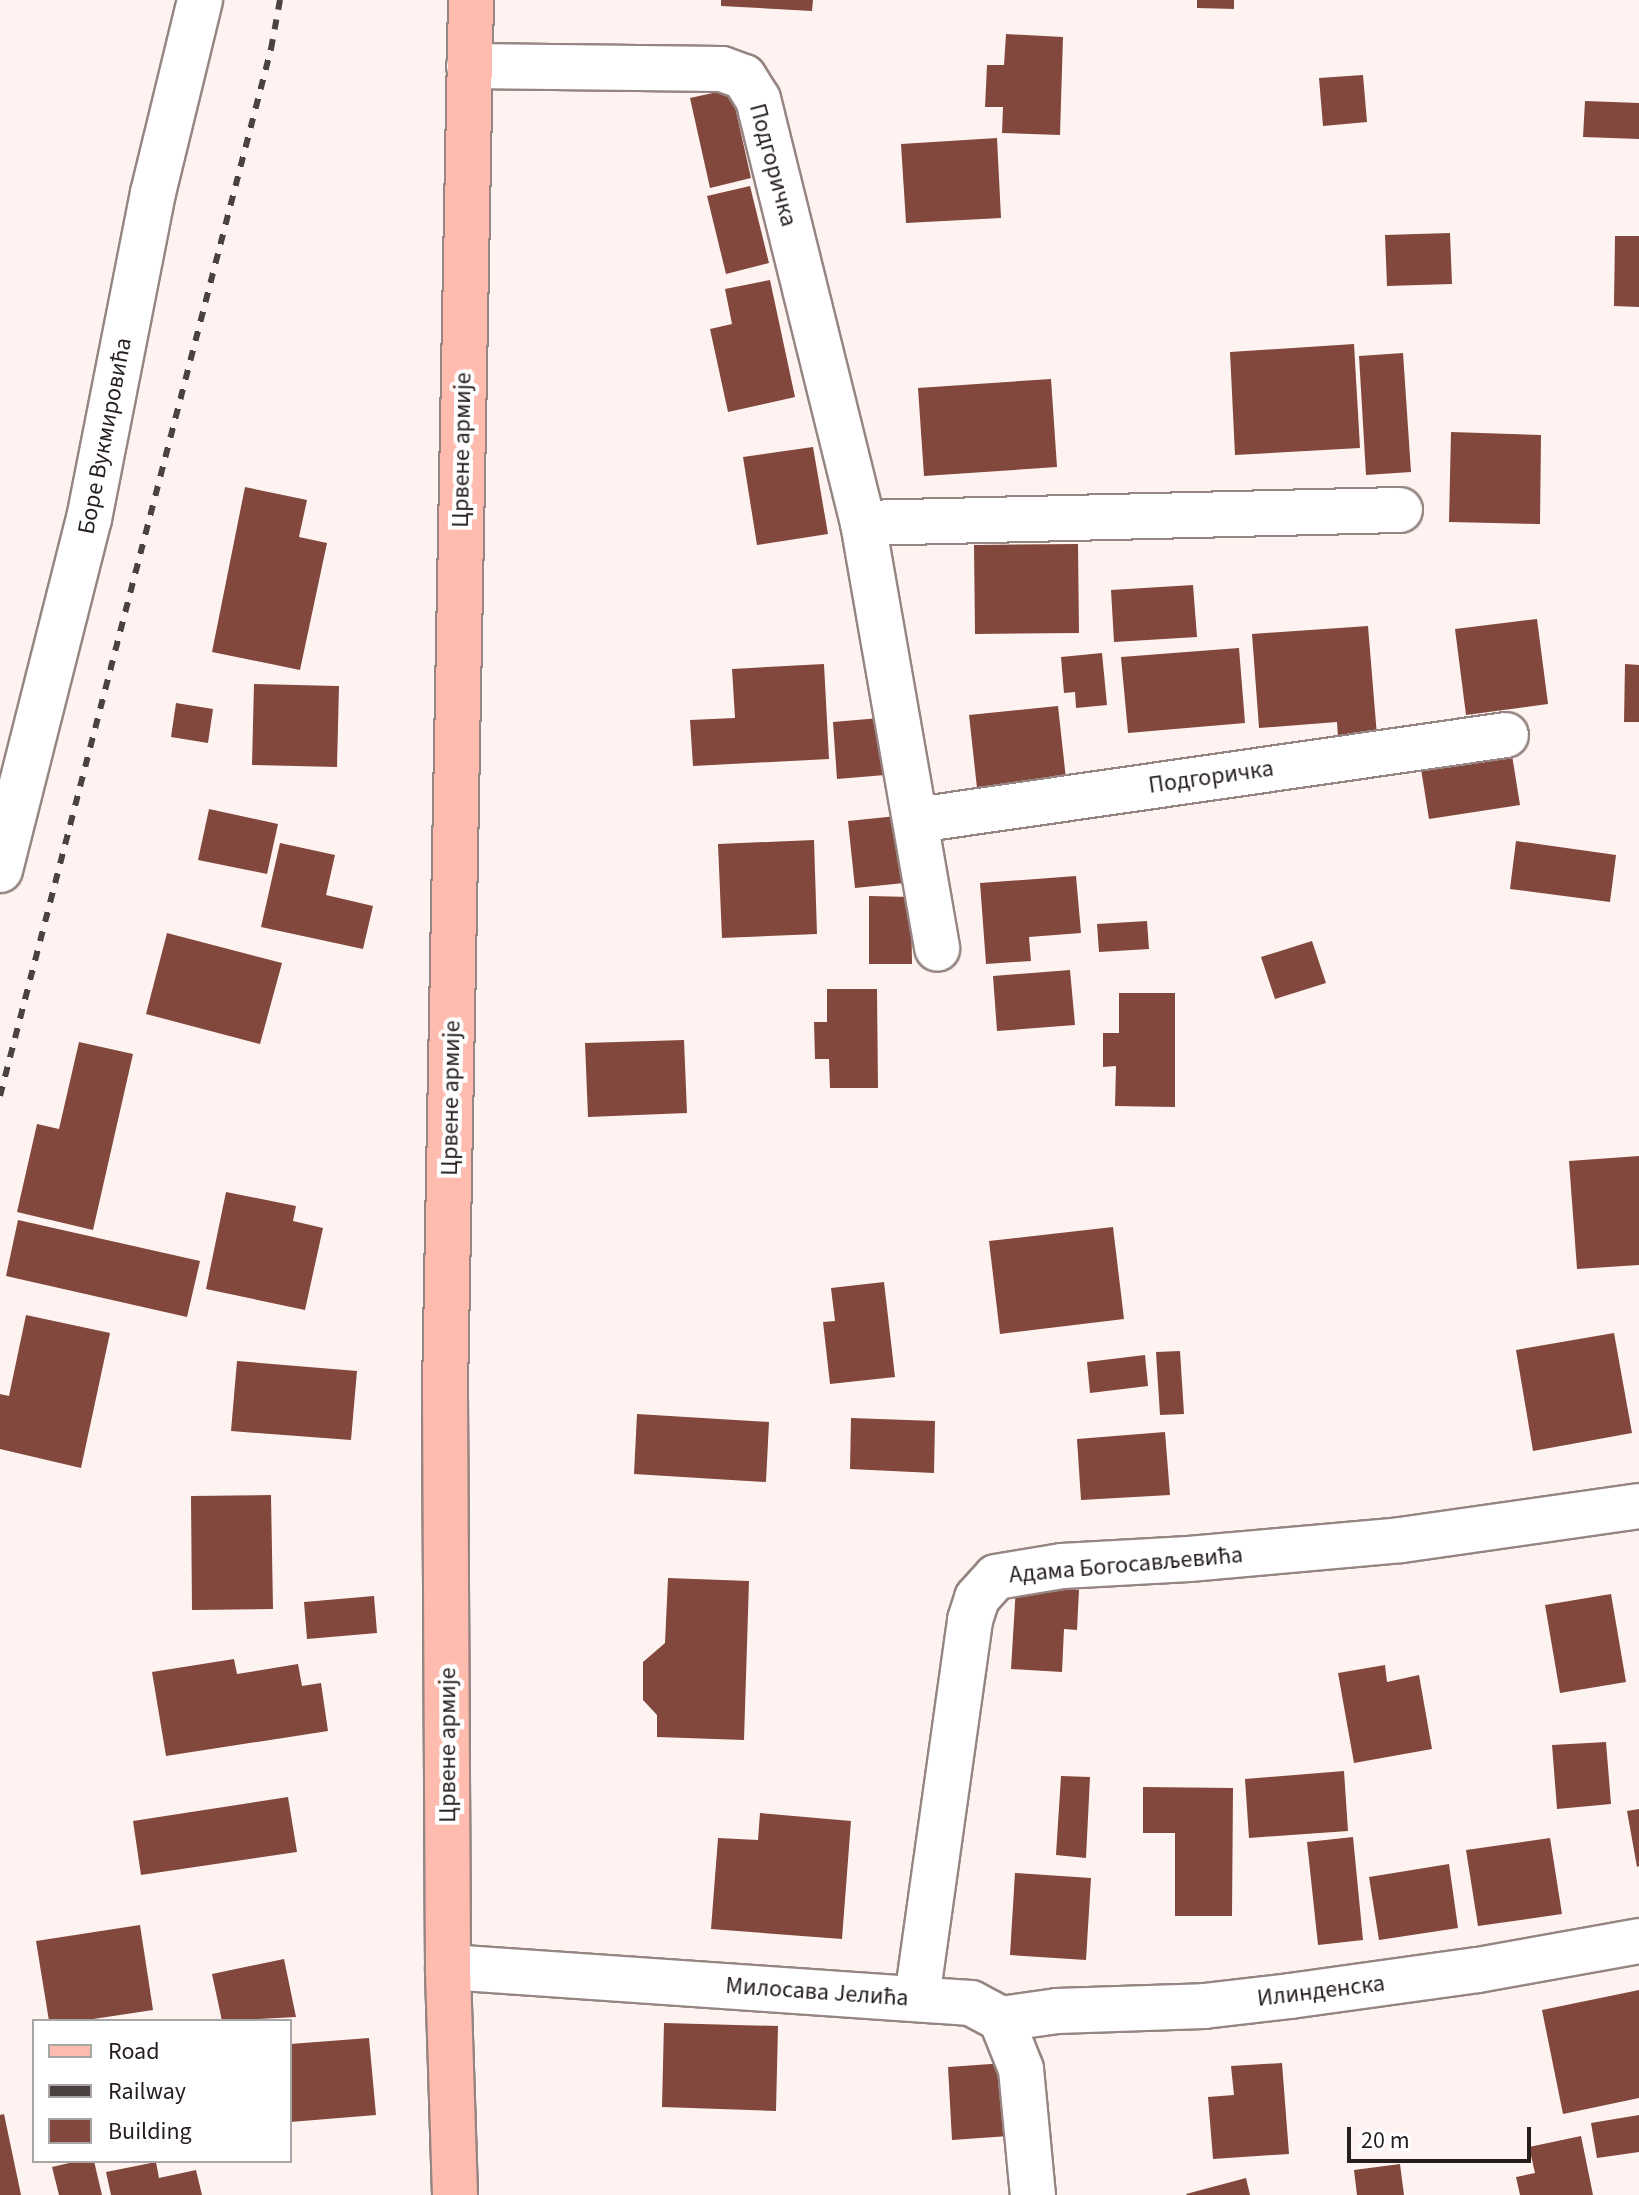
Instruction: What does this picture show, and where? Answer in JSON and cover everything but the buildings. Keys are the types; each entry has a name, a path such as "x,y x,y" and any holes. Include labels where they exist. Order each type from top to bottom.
{"main road":[{"name":"Црвене армије","path":"448,2193 445,1390 471,0"}],"street":[{"name":"Боре Вукмировића","path":"0,870 89,519 153,193 200,0"},
{"name":"Подгоричка","path":"469,66 722,69 744,77 758,99 863,523 937,949"},
{"path":"863,523 1400,510"},
{"name":"Подгоричка","path":"917,820 1506,735"},
{"name":"Адама Богосављевића","path":"917,1998 970,1620 977,1598 996,1577 1062,1566 1189,1559 1401,1540 1639,1506"},
{"name":"Илинденска","path":"1001,2019 1057,2011 1204,2006 1290,1996 1478,1970 1639,1941"},
{"name":"Милосава Јелића","path":"448,1967 971,2003 1001,2019"},
{"path":"1001,2019 1021,2069 1033,2195"}],"railway":[{"path":"0,1096 271,49 280,0"}]}
